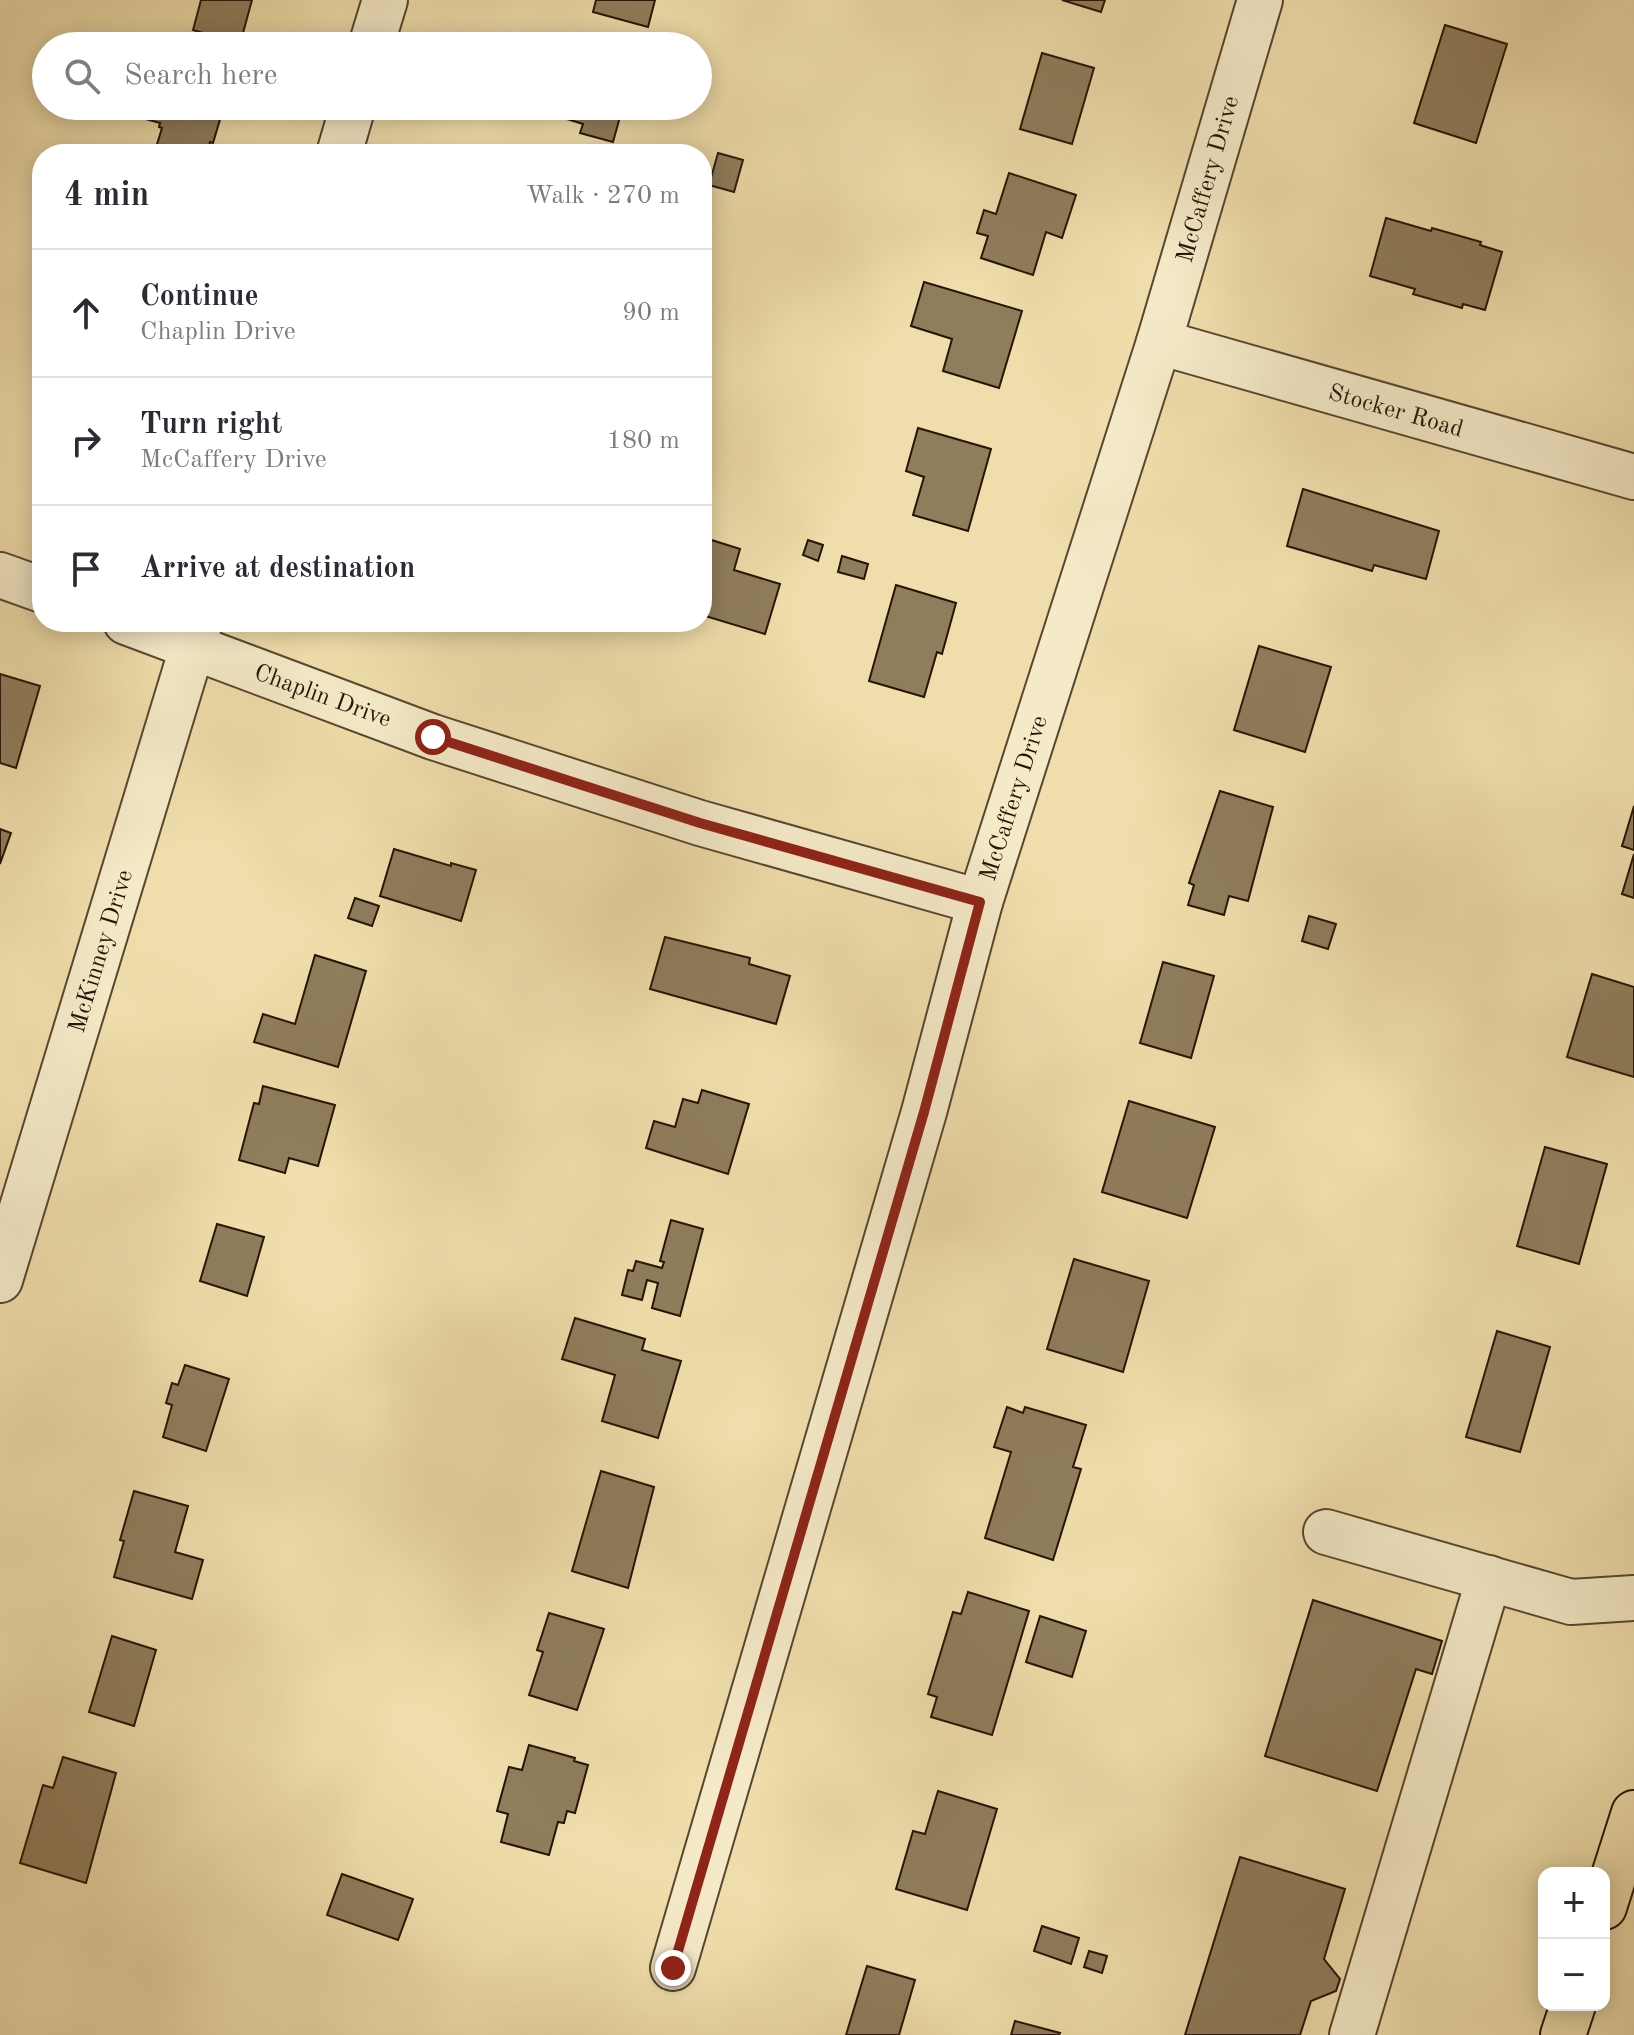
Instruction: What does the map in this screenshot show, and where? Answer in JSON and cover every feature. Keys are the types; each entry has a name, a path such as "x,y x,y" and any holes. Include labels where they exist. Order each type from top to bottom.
{"main road":[{"path":"1610,1888 1634,1813"},
{"path":"1563,2035 1571,2011"}],"street":[{"path":"375,32 385,0"},
{"name":"McCaffery Drive","path":"673,1968 919,1127 980,902 1159,342 1260,0"},
{"path":"342,144 349,120"},
{"name":"Stocker Road","path":"1159,342 1634,477"},
{"path":"0,575 32,586"},
{"name":"Chaplin Drive","path":"196,634 433,737 700,823 980,902"},
{"name":"McKinney Drive","path":"0,1280 196,634"},
{"path":"1326,1532 1571,1602 1634,1598"},
{"path":"1352,2035 1489,1578"}],"building":[{"path":"201,0 252,0 243,32 193,30"},
{"path":"596,0 655,0 648,27 593,12"},
{"path":"1062,0 1105,0 1101,12"},
{"path":"1445,25 1507,44 1476,143 1414,123"},
{"path":"1042,53 1094,68 1072,144 1020,129"},
{"path":"149,120 220,120 213,143 210,144 157,144 162,128 159,127 160,123"},
{"path":"570,120 619,120 613,142 580,133 583,124"},
{"path":"718,153 743,160 734,192 712,186"},
{"path":"1009,173 1076,195 1062,238 1046,232 1033,275 981,258 988,236 977,233 984,210 996,214"},
{"path":"1386,218 1481,242 1480,245 1502,252 1485,310 1463,304 1462,308 1413,294 1415,289 1370,276"},
{"path":"924,282 1022,311 999,388 943,371 952,339 911,326"},
{"path":"918,428 991,449 968,531 913,515 924,477 906,471"},
{"path":"1303,489 1439,531 1426,579 1374,565 1372,571 1287,546"},
{"path":"712,540 740,549 734,570 780,584 765,634 712,618"},
{"path":"808,540 823,545 818,561 803,555"},
{"path":"842,556 868,564 864,579 838,572"},
{"path":"896,585 956,603 942,654 937,652 924,697 869,681"},
{"path":"1259,646 1331,667 1305,752 1234,730"},
{"path":"0,674 40,686 16,768 0,763"},
{"path":"1220,791 1273,807 1248,901 1229,896 1224,915 1188,905 1194,885 1189,883"},
{"path":"1634,806 1634,850 1622,846"},
{"path":"0,829 11,833 0,864"},
{"path":"394,849 476,870 461,921 380,896"},
{"path":"1634,854 1634,898 1622,894"},
{"path":"355,898 379,906 372,926 348,918"},
{"path":"1309,916 1336,924 1328,949 1302,941"},
{"path":"665,937 750,958 749,964 790,976 776,1024 650,989"},
{"path":"315,955 366,971 338,1067 254,1042 263,1014 295,1024"},
{"path":"1163,962 1214,976 1191,1058 1140,1043"},
{"path":"1592,974 1634,987 1634,1077 1567,1057"},
{"path":"263,1086 335,1105 318,1166 289,1158 285,1173 239,1160 254,1103 259,1104"},
{"path":"702,1090 749,1104 728,1174 646,1148 654,1121 675,1127 683,1099 698,1103"},
{"path":"1129,1101 1215,1127 1187,1218 1102,1192"},
{"path":"1545,1147 1607,1164 1579,1264 1517,1246"},
{"path":"671,1220 703,1229 680,1316 652,1308 658,1283 647,1280 642,1300 622,1295 628,1270 633,1271 636,1261 662,1268 664,1262 660,1261"},
{"path":"217,1224 264,1237 247,1296 200,1281"},
{"path":"1074,1259 1149,1281 1123,1372 1047,1349"},
{"path":"575,1318 645,1339 642,1350 681,1361 658,1438 602,1421 615,1375 562,1359"},
{"path":"1497,1331 1550,1347 1520,1452 1466,1437"},
{"path":"185,1365 229,1379 206,1451 163,1437 172,1405 166,1403 172,1383 178,1385"},
{"path":"1007,1407 1023,1413 1025,1407 1086,1425 1073,1467 1081,1469 1053,1560 985,1538 1011,1452 994,1447"},
{"path":"601,1471 654,1487 628,1588 572,1571"},
{"path":"134,1491 188,1506 175,1552 203,1560 192,1599 114,1577 124,1541 120,1540"},
{"path":"968,1592 1029,1611 992,1735 931,1717 937,1697 928,1694 953,1612 961,1614"},
{"path":"1313,1600 1442,1641 1432,1674 1416,1669 1377,1791 1265,1756"},
{"path":"549,1613 604,1629 577,1710 529,1695 543,1652 537,1650"},
{"path":"1040,1616 1086,1631 1072,1677 1026,1662"},
{"path":"112,1636 156,1650 134,1726 89,1712"},
{"path":"529,1745 575,1758 574,1761 588,1765 575,1813 567,1811 564,1823 558,1822 549,1855 501,1842 508,1814 497,1811 509,1767 522,1770"},
{"path":"63,1757 116,1773 86,1883 20,1863 43,1785 53,1788"},
{"path":"938,1791 997,1809 967,1910 896,1889 913,1831 925,1834"},
{"path":"1240,1857 1345,1889 1324,1959 1340,1979 1336,1991 1311,2001 1300,2035 1185,2035"},
{"path":"342,1874 413,1899 398,1940 327,1915"},
{"path":"1042,1926 1079,1938 1071,1964 1034,1951"},
{"path":"1089,1951 1107,1956 1102,1973 1084,1967"},
{"path":"867,1966 915,1980 899,2035 846,2035"},
{"path":"1015,2021 1060,2033 1011,2035"}],"route":[{"path":"433,737 700,823 980,902 924,1112 673,1968"}]}
